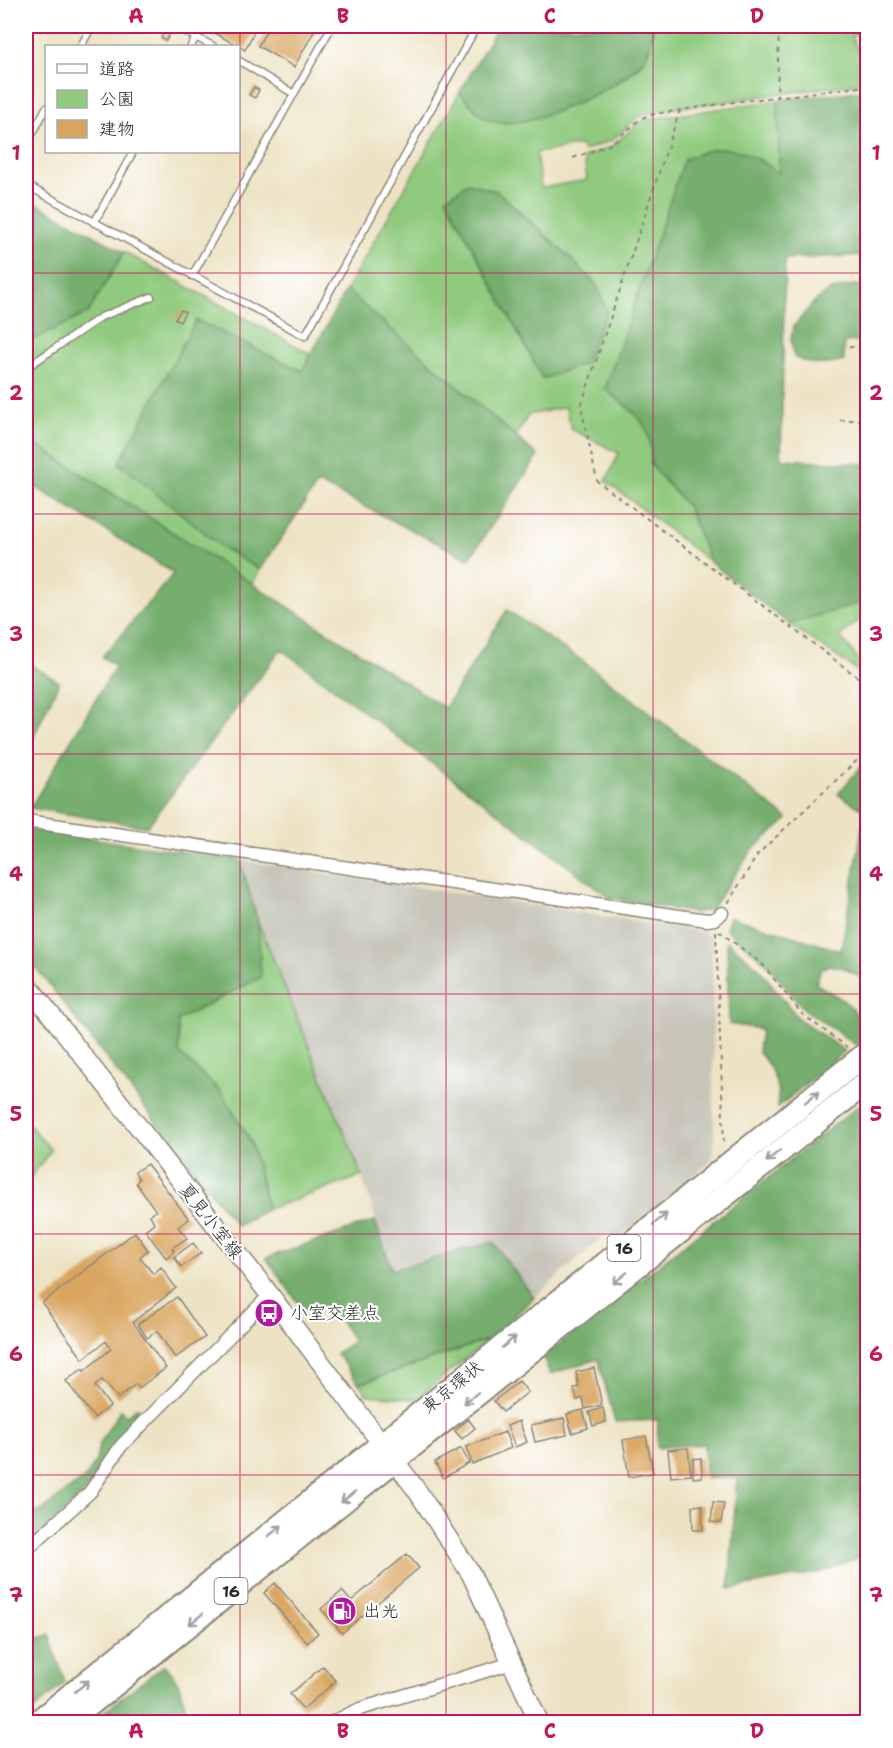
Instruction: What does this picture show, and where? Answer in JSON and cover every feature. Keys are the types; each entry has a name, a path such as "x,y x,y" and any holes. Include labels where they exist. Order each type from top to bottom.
{"highway":[{"name":"東京環状","path":"68,1722 724,1168 858,1050"},
{"name":"東京環状","path":"37,1722 867,1081"}],"main road":[{"name":"夏見小室線","path":"26,983 270,1295 418,1492 457,1550 539,1722"}],"street":[{"path":"26,821 707,920 715,919 722,913"},
{"path":"26,1550 90,1492 121,1446 270,1295"},
{"path":"333,1722 360,1709 512,1663"}],"lane":[{"path":"82,45 92,26"},
{"path":"174,26 211,45"},
{"path":"192,276 332,26"},
{"path":"26,185 305,336 477,26"},
{"path":"192,45 196,37"},
{"path":"240,61 294,94"},
{"path":"26,146 45,110"},
{"path":"94,223 132,153"},
{"path":"26,368 102,317 151,297"}],"path":[{"path":"777,98 779,26"},
{"path":"573,158 611,144 638,121 648,116 867,86"},
{"path":"680,110 581,406 597,481 867,685"},
{"path":"849,347 867,346"},
{"path":"840,420 867,420"},
{"path":"722,913 758,854 867,750"},
{"path":"724,1168 716,930 729,937 763,965 802,1014 858,1050"},
{"path":"843,1722 867,1712"}],"shaded area":[{"path":"240,860 706,932 712,938 714,1146 710,1162 617,1240 608,1232 534,1298 493,1242 392,1270 362,1176 258,922"}],"green space":[{"path":"498,26 654,26 643,60 616,82 596,94 551,113 510,123 494,122 484,117 460,92"},
{"path":"654,26 867,26 867,31 851,36 867,68 867,82 650,112 637,118 612,140 583,151 581,145 536,153 541,188 587,180 584,157 611,147 640,122 778,100 780,174 758,158 605,388 634,412 645,428 651,450 651,465 688,507 710,562 606,481 619,453 571,429 566,407 528,415 516,437 346,290 460,92 480,111 506,121 520,121 559,110 582,101 623,79 637,67 646,57","holes":["468,183 498,192 567,255 585,363 543,379 446,198"]},
{"path":"867,90 867,255 785,259 781,459 867,464 867,601 789,624 710,562 688,507 651,465 651,450 645,428 634,413 605,389 684,160 698,153 723,148 744,153 779,173 778,100"},
{"path":"468,183 498,192 596,284 607,311 585,363 543,379 446,198"},
{"path":"35,203 124,252 88,313 26,343 26,220"},
{"path":"124,252 311,354 303,371 266,354 223,548 260,570 252,584 26,438 26,343 88,313"},
{"path":"853,285 867,286 867,340 844,342 844,361 818,364 794,357 791,339 794,326 814,302 829,291"},
{"path":"346,290 538,456 469,559 318,483 260,570 223,548 119,463 196,320 302,371"},
{"path":"26,438 445,708 507,610 584,662 788,819 752,850 711,909 695,913 610,898 281,649 147,827 30,808 116,666 102,657 174,573 26,481"},
{"path":"867,601 867,614 840,636 862,664 867,660 867,677 789,624"},
{"path":"26,662 59,682 26,753"},
{"path":"864,763 868,764 867,981 844,968 829,965 820,970 816,984 855,1011 864,1041 856,1045 804,1009 766,963 726,929 730,917 841,951 865,811 838,794"},
{"path":"26,829 240,860 258,922 261,977 178,1020 179,1053 221,1092 251,1142 268,1209 237,1226 26,955"},
{"path":"258,922 362,1176 268,1209 251,1142 221,1092 179,1053 178,1020 261,977"},
{"path":"727,941 758,967 798,1018 845,1051 778,1107 778,1091 774,1077 758,1052 761,1029 729,1024"},
{"path":"867,1099 867,1554 822,1572 729,1589 737,1478 705,1478 704,1444 657,1448 658,1420 615,1422 598,1359 550,1374 543,1357"},
{"path":"26,1121 51,1150 26,1184"},
{"path":"375,1221 392,1270 493,1242 534,1298 490,1339 359,1384 336,1353 354,1341 333,1311 315,1308 306,1314 266,1258"},
{"path":"490,1339 416,1399 367,1395 360,1384"},
{"path":"136,1408 149,1412 84,1493 26,1546 26,1505 38,1513 87,1476 96,1461 99,1445 120,1410 126,1415"},
{"path":"49,1635 65,1682 27,1716 26,1642"},
{"path":"164,1665 178,1684 187,1722 91,1722"}],"building":[{"path":"202,26 243,26 254,32 245,50 240,45"},
{"path":"269,26 317,26 294,67 258,46"},
{"path":"165,30 170,33 166,41 161,38"},
{"path":"254,87 259,90 255,98 249,95"},
{"path":"181,310 185,312 180,322 175,319"},
{"path":"147,1164 189,1219 178,1227 187,1238 172,1248 174,1251 166,1258 145,1230 154,1223 150,1215 156,1211 136,1183 139,1179 135,1172"},
{"path":"135,1232 148,1250 140,1257 153,1274 161,1267 176,1288 133,1322 166,1368 139,1388 136,1384 118,1398 102,1380 95,1386 110,1406 94,1418 66,1381 82,1369 84,1371 111,1349 106,1341 83,1359 42,1303"},
{"path":"193,1243 201,1253 181,1267 174,1257"},
{"path":"177,1297 205,1337 175,1358 157,1331 147,1338 138,1324"},
{"path":"594,1368 602,1405 585,1409 583,1398 577,1400 574,1388 579,1387 576,1372"},
{"path":"519,1381 528,1392 503,1412 494,1401"},
{"path":"603,1408 606,1422 593,1426 589,1412"},
{"path":"583,1410 588,1428 572,1433 567,1414"},
{"path":"564,1418 567,1435 535,1442 531,1425"},
{"path":"468,1419 475,1428 462,1439 455,1431"},
{"path":"519,1421 527,1442 515,1447 507,1426"},
{"path":"505,1432 511,1448 472,1464 466,1447"},
{"path":"646,1436 653,1473 629,1477 623,1440"},
{"path":"461,1448 469,1463 443,1478 435,1462"},
{"path":"688,1448 691,1475 671,1477 668,1450"},
{"path":"701,1458 702,1477 693,1478 693,1459"},
{"path":"713,1502 724,1503 721,1523 711,1522"},
{"path":"702,1505 703,1530 693,1530 692,1506"},
{"path":"407,1554 419,1568 342,1633 321,1609 342,1591 351,1601"},
{"path":"275,1583 318,1633 307,1643 264,1593"},
{"path":"323,1666 336,1681 303,1709 290,1694"}],"place":[{"name":"小室交差点","path":"269,1313"},
{"name":"出光","path":"342,1611"}]}
